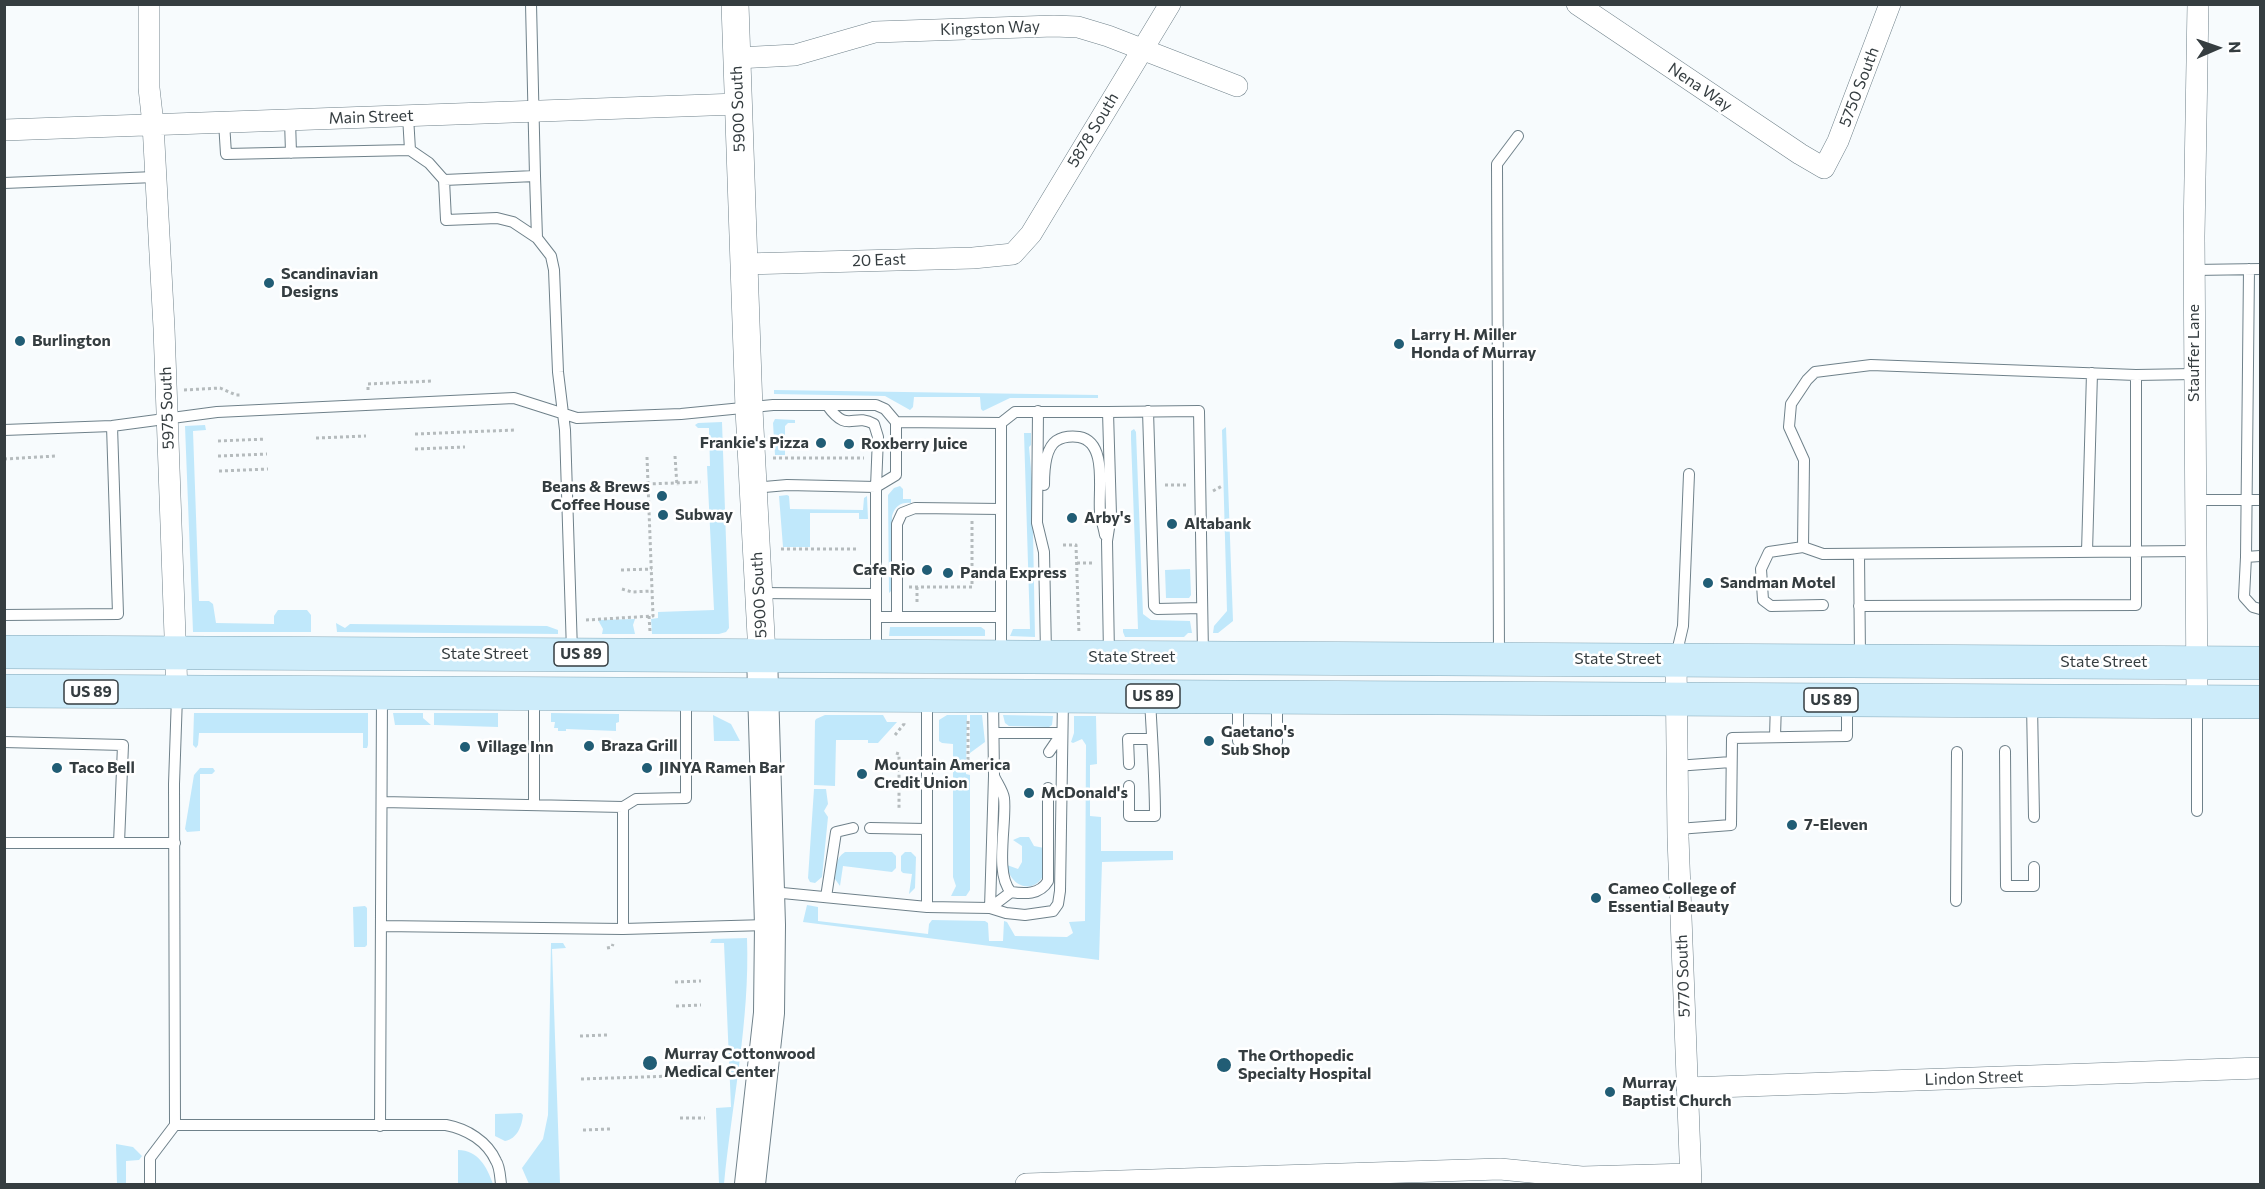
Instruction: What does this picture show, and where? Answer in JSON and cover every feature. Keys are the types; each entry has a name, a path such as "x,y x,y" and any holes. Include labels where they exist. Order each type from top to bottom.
{"main road":[{"name":"State Street","path":"4,652 176,653 579,641 762,655 2260,663"},
{"name":"5900 South","path":"750,1185 769,1013 771,925 762,655"},
{"name":"US 89","path":"4,691 763,694 915,704 981,704 1063,696 2260,702"}],"street":[{"name":"5975 South","path":"149,4 149,88 156,177 177,692"},
{"name":"5900 South","path":"735,4 749,409 762,655"},
{"name":"5878 South","path":"1013,254 1036,226 1170,4"},
{"name":"Nena Way","path":"1577,4 1824,168"},
{"name":"5750 South","path":"1824,168 1838,141 1890,4"},
{"name":"Stauffer Lane","path":"2197,701 2193,270 2198,4"},
{"name":"Kingston Way","path":"737,58 795,56 875,32 1078,27 1108,36 1237,86"},
{"name":"Main Street","path":"4,130 738,104"},
{"name":"20 East","path":"744,264 973,258 1013,254"},
{"name":"5770 South","path":"1676,660 1676,766 1690,1179"},
{"name":"Lindon Street","path":"1687,1088 2260,1068"},
{"path":"1026,1185 1228,1181 1489,1169 1534,1178 1690,1179"}],"lane":[{"path":"531,4 537,238"},
{"path":"408,116 410,150"},
{"path":"290,120 291,153"},
{"path":"224,122 226,154 410,150 429,163 444,180 446,220 497,218 513,222 537,238 551,256 554,270 579,641"},
{"path":"1499,659 1497,164 1518,136"},
{"path":"444,180 535,176"},
{"path":"4,183 156,177"},
{"path":"2193,270 2255,269 2244,597 2253,607 2260,609"},
{"path":"1803,547 1804,460 1789,427 1791,404 1815,372 1871,365 2136,375 2194,374"},
{"path":"2087,552 2092,373"},
{"path":"1859,606 2136,605 2136,375"},
{"path":"4,430 112,426 167,420 199,413 514,398 577,418 749,409 773,405 876,405 885,409 896,422 896,475 876,487 787,485 753,488"},
{"path":"827,405 836,417 845,422 868,421 874,424 878,437 876,655"},
{"path":"896,422 1001,423 1015,412 1038,411 1198,411 1203,657"},
{"path":"1038,411 1037,523 1044,552 1046,656"},
{"path":"1148,411 1154,606 1157,609 1202,608"},
{"path":"1108,412 1111,515 1107,541 1109,657"},
{"path":"1001,423 1001,656"},
{"path":"4,615 118,614 112,426"},
{"path":"1040,538 1044,522 1044,479 1050,449 1058,440 1068,436 1089,441 1096,450 1100,474 1100,514 1107,541"},
{"path":"1676,660 1683,626 1689,474"},
{"path":"2195,500 2260,500"},
{"path":"897,617 897,524 902,513 915,508 1001,509"},
{"path":"1823,605 1771,606 1763,600 1761,569 1769,552 1803,547 1823,554 2195,551"},
{"path":"1859,554 1860,661"},
{"path":"2246,556 2260,556"},
{"path":"759,593 876,594"},
{"path":"876,617 1001,617"},
{"path":"150,1185 150,1158 175,1125 177,692"},
{"path":"380,1126 382,693"},
{"path":"534,693 534,804"},
{"path":"382,802 623,807 636,799 686,798 686,694"},
{"path":"769,891 927,907 990,908 1025,915 1053,911 1058,904 1060,891 1063,696"},
{"path":"1129,786 1129,816 1155,816 1155,764 1151,739 1150,696"},
{"path":"1238,697 1238,741 1276,742 1277,697"},
{"path":"1775,737 1776,700"},
{"path":"1678,829 1731,825 1732,738 1848,736 1846,700"},
{"path":"2032,700 2034,816"},
{"path":"2197,701 2197,811"},
{"path":"915,704 927,829 927,907"},
{"path":"981,704 994,733 990,908"},
{"path":"994,733 1062,733"},
{"path":"1048,752 1062,733"},
{"path":"1129,764 1128,739 1151,739"},
{"path":"4,742 123,745 119,843"},
{"path":"1956,901 1957,752"},
{"path":"2005,752 2006,886 2034,886 2034,867"},
{"path":"1676,766 1731,762"},
{"path":"994,777 1004,796 1004,873 1007,887 1011,892"},
{"path":"990,908 1011,892 1031,893 1041,890 1048,881 1048,788"},
{"path":"623,807 623,929"},
{"path":"826,897 836,832 853,828"},
{"path":"870,828 927,829"},
{"path":"4,843 175,843"},
{"path":"381,926 623,929 771,925"},
{"path":"175,1125 446,1125 459,1128 489,1149 497,1162 501,1185"}],"path":[{"path":"427,381 428,388"},
{"path":"379,390 368,390 368,384 433,381"},
{"path":"183,390 221,389 236,395 246,395"},
{"path":"221,389 221,394"},
{"path":"415,434 515,430"},
{"path":"316,438 366,436"},
{"path":"218,441 266,439"},
{"path":"415,449 465,447"},
{"path":"218,456 267,454"},
{"path":"4,459 56,456"},
{"path":"675,456 677,484"},
{"path":"773,458 814,456 864,458"},
{"path":"579,641 586,618 653,616 647,457"},
{"path":"219,471 268,469"},
{"path":"1165,476 1165,486 1191,485"},
{"path":"648,484 701,482"},
{"path":"648,496 655,495"},
{"path":"649,515 655,515"},
{"path":"905,587 972,587 972,521"},
{"path":"1063,545 1077,545 1079,639"},
{"path":"781,549 858,549"},
{"path":"621,570 652,569"},
{"path":"622,589 632,592 652,591"},
{"path":"649,616 650,637"},
{"path":"895,735 915,704"},
{"path":"970,772 968,772 981,704"},
{"path":"896,753 899,754 898,808"},
{"path":"607,948 612,947"},
{"path":"675,982 700,981"},
{"path":"676,1006 701,1005"},
{"path":"580,1036 607,1035"},
{"path":"582,1079 704,1075"},
{"path":"680,1118 705,1118"},
{"path":"583,1130 610,1129"}],"shaded area":[{"path":"774,390 1098,395 1098,398 1010,398 983,411 980,397 914,397 913,407 910,410 885,396 774,394"},
{"path":"775,419 795,420 795,423 788,423 785,426 785,455 775,455 773,423"},
{"path":"722,422 729,628 726,632 719,634 652,634 651,619 658,618 658,612 714,610 707,466 710,466 709,428 698,428 695,425"},
{"path":"205,425 206,430 193,431 199,601 209,601 213,604 216,623 274,624 274,616 278,610 307,610 311,615 311,632 193,632 185,426"},
{"path":"1226,427 1233,621 1218,633 1213,633 1214,626 1227,611 1222,430"},
{"path":"1134,429 1136,432 1143,614 1151,620 1190,621 1192,633 1184,637 1125,637 1123,632 1123,629 1138,629 1131,439 1131,431"},
{"path":"1024,433 1031,433 1029,447 1032,480 1035,637 1010,636 1013,629 1030,629"},
{"path":"900,486 903,489 903,499 911,499 911,503 899,505 892,516 892,590 889,593 888,495 894,488"},
{"path":"787,495 790,509 863,510 864,498 867,496 868,519 859,519 859,513 810,513 810,547 783,547 779,496"},
{"path":"1190,569 1191,595 1189,598 1166,598 1165,570"},
{"path":"635,619 633,625 635,634 602,634 603,629 598,620"},
{"path":"336,623 345,628 350,624 547,626 558,630 558,634 337,632"},
{"path":"890,627 981,627 985,630 985,636 889,636"},
{"path":"194,713 368,713 368,745 367,748 363,748 363,733 199,733 196,748 193,745"},
{"path":"393,713 423,713 423,718 431,725 395,725"},
{"path":"434,713 498,713 498,727 434,725"},
{"path":"551,713 619,714 619,722 616,723 616,731 566,729 566,731 558,731 558,728 554,728 555,722 551,722"},
{"path":"713,715 731,724 740,741 714,741"},
{"path":"825,715 883,715 887,722 897,722 878,743 868,743 868,740 836,740 835,786 814,785 815,721"},
{"path":"947,715 967,715 966,774 970,775 970,890 966,896 951,896 956,886 953,877 953,744 939,741 939,720"},
{"path":"970,715 982,715 985,742 970,753"},
{"path":"1003,715 1053,716 1052,725 1049,727 1009,726 1005,723"},
{"path":"1074,716 1096,716 1097,764 1090,765 1090,816 1101,817 1101,851 1173,851 1173,860 1102,862 1099,960 803,922 807,905 818,907 818,921 928,934 932,920 985,921 988,923 989,941 1003,941 1004,921 1007,922 1015,936 1067,937 1073,933 1069,922 1085,921 1086,745 1082,739 1071,742 1074,733"},
{"path":"200,768 213,768 215,771 212,774 200,774 200,831 187,832 185,829 194,775"},
{"path":"814,789 826,789 828,804 824,811 828,817 822,877 815,883 810,882 808,878"},
{"path":"1029,837 1034,846 1044,848 1043,875 1032,886 1016,882 1007,865 1018,869 1022,862 1022,846 1013,840"},
{"path":"845,852 892,852 896,856 896,868 892,872 843,866 840,886 835,879 836,868 839,857"},
{"path":"905,852 911,852 916,857 915,888 909,894 912,874 901,871 901,856"},
{"path":"365,906 367,908 367,945 354,947 353,907"},
{"path":"747,938 743,1031 724,1184 719,1184 716,1108 731,1107 724,943 710,943 712,939"},
{"path":"551,943 563,943 566,948 552,949 560,1184 529,1184 522,1168 543,1139 548,1115"},
{"path":"521,1113 523,1115 521,1123 513,1138 505,1141 495,1136 495,1114"},
{"path":"116,1144 133,1147 142,1156 139,1160 126,1161 126,1184 117,1184"},
{"path":"458,1150 476,1156 485,1166 493,1184 458,1184"}],"place":[{"name":"Scandinavian Designs","path":"269,283"},
{"name":"Burlington","path":"20,341"},
{"name":"Larry H. Miller Honda of Murray","path":"1399,344"},
{"name":"Frankie's Pizza","path":"821,443"},
{"name":"Roxberry Juice","path":"849,444"},
{"name":"Beans & Brews Coffee House","path":"662,496"},
{"name":"Subway","path":"663,515"},
{"name":"Arby's","path":"1072,518"},
{"name":"Altabank","path":"1172,524"},
{"name":"Cafe Rio","path":"927,570"},
{"name":"Panda Express","path":"948,573"},
{"name":"Sandman Motel","path":"1708,583"},
{"name":"Gaetano's Sub Shop","path":"1209,741"},
{"name":"Braza Grill","path":"589,746"},
{"name":"Village Inn","path":"465,747"},
{"name":"Taco Bell","path":"57,768"},
{"name":"JINYA Ramen Bar","path":"647,768"},
{"name":"Mountain America Credit Union","path":"862,774"},
{"name":"McDonald's","path":"1029,793"},
{"name":"7-Eleven","path":"1792,825"},
{"name":"Cameo College of Essential Beauty","path":"1596,898"},
{"name":"Murray Cottonwood Medical Center","path":"650,1063"},
{"name":"The Orthopedic Specialty Hospital","path":"1224,1065"},
{"name":"Murray Baptist Church","path":"1610,1092"}]}
